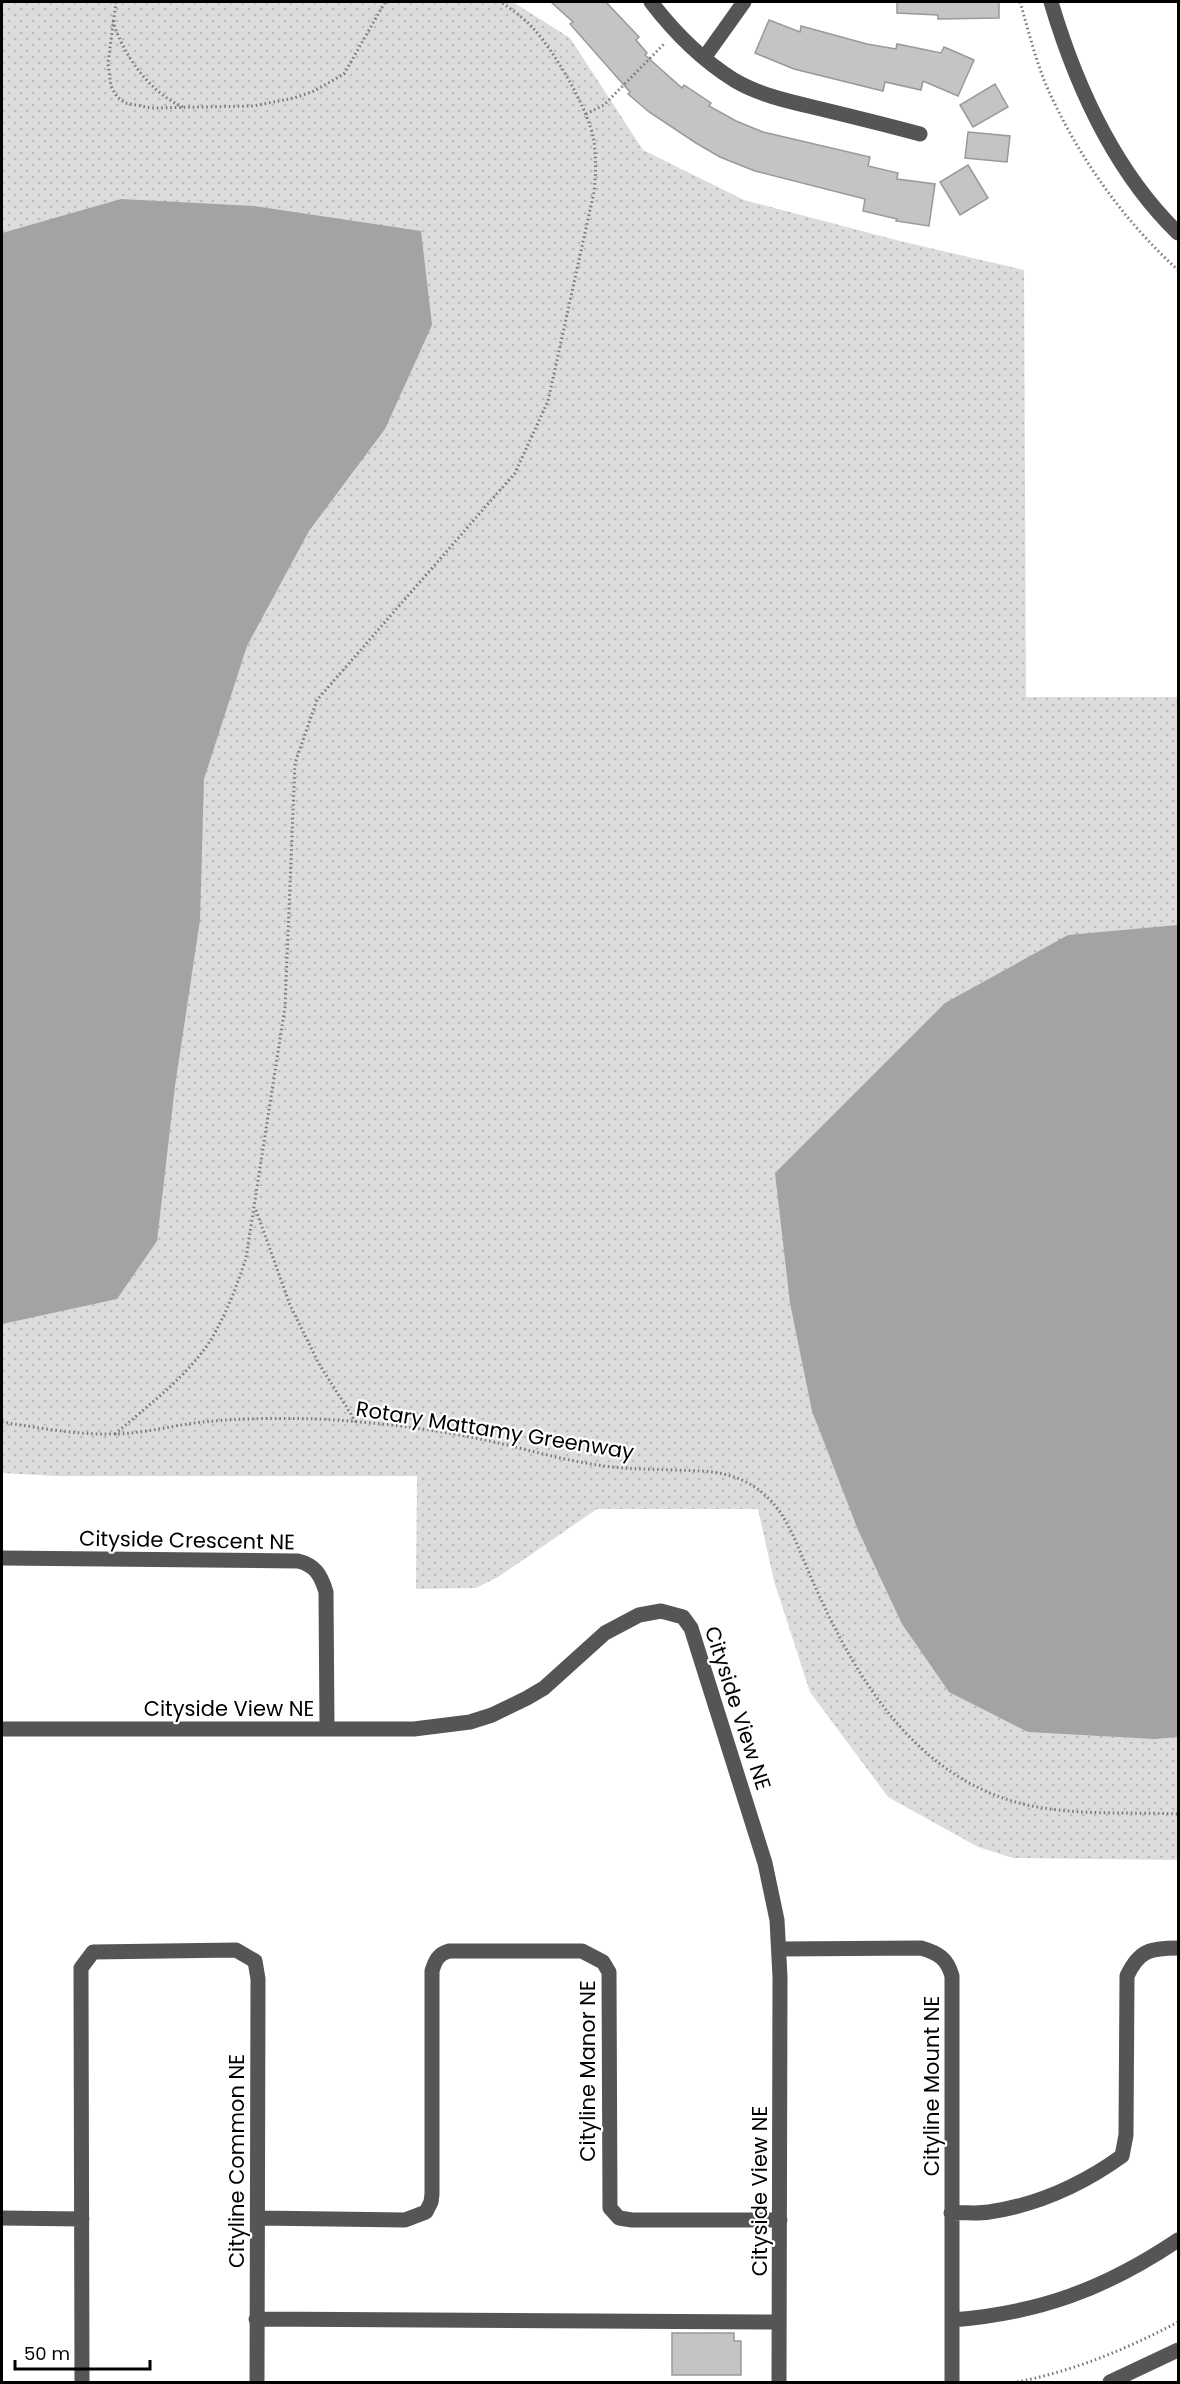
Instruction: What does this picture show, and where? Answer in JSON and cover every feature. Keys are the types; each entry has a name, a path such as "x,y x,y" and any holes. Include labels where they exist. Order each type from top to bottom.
{"street":[{"path":"651,2 676,32 704,58 734,80 779,99 920,134"},
{"path":"704,58 744,2"},
{"path":"1051,2 1078,82 1108,142 1154,209 1179,233"},
{"name":"Cityside Crescent NE","path":"2,1558 298,1561 308,1563 322,1578 326,1592 327,1729"},
{"name":"Cityside View NE","path":"2,1729 414,1729 470,1722 492,1715 544,1688 605,1632 639,1615 661,1611 683,1617 691,1628 759,1841 777,1920 779,1949 779,2382"},
{"name":"Cityline Mount NE","path":"779,1949 921,1948 942,1957 948,1964 952,1976 952,2382"},
{"path":"951,2213 988,2212 1023,2204 1058,2192 1090,2177 1122,2156 1126,2135 1127,1976 1132,1964 1146,1952 1158,1948 1179,1948"},
{"name":"Cityline Common NE","path":"82,2219 81,1968 93,1952 236,1950 255,1961 258,1967 257,2382"},
{"name":"Cityline Manor NE","path":"258,2218 405,2220 426,2212 432,2194 432,1971 435,1961 438,1956 449,1951 582,1951 603,1962 609,1972 610,2208 619,2218 632,2220 780,2220"},
{"path":"2,2218 82,2219 82,2382"},
{"path":"952,2320 1023,2311 1064,2299 1117,2278 1179,2240"},
{"path":"256,2319 779,2322"},
{"path":"1111,2382 1179,2350"}],"path":[{"path":"116,2 108,74 117,97 135,106 184,108 271,104 294,99 330,83 344,74 353,62 385,2"},
{"path":"115,1434 179,1377 204,1350 238,1284 246,1258 285,1007 295,762 317,700 515,473 548,401 594,192 596,167 594,140 586,114 576,93 534,28 501,2"},
{"path":"1020,2 1046,84 1092,169 1114,202 1148,243 1179,270"},
{"path":"113,19 122,42 156,89 170,102 184,108"},
{"path":"586,114 604,105 676,32"},
{"path":"255,1208 295,1315 319,1364 356,1422"},
{"name":"Rotary Mattamy Greenway","path":"2,1422 49,1430 115,1434 157,1431 203,1422 317,1419 397,1425 476,1438 585,1463 619,1468 719,1472 748,1483 774,1502 790,1526 837,1634 867,1683 916,1745 957,1778 995,1795 1040,1808 1179,1814"},
{"path":"1017,2382 1072,2369 1137,2343 1179,2322"}],"shaded area":[{"path":"2,2 513,2 570,38 643,150 744,200 900,241 1024,270 1026,697 1178,697 1178,1860 1013,1858 978,1847 888,1797 810,1692 774,1581 758,1509 597,1509 498,1577 476,1588 416,1589 417,1476 56,1476 2,1473"},
{"path":"121,199 254,206 421,231 432,325 385,429 309,531 247,646 204,779 200,920 175,1086 157,1241 117,1299 2,1324 2,233"},
{"path":"1178,925 1178,1737 1155,1739 1028,1732 949,1692 902,1624 858,1530 812,1411 790,1303 775,1173 945,1003 1068,935"}],"building":[{"path":"551,2 606,2 639,37 636,40 647,53 645,55 682,88 684,85 711,103 709,106 736,121 763,132 870,157 868,166 898,173 897,179 935,184 929,226 896,221 897,219 863,211 865,199 755,171 720,157 696,143 649,112 628,94 630,92 570,24 573,22"},
{"path":"897,2 999,2 999,18 938,19 938,15 897,13"},
{"path":"769,20 800,32 801,26 867,44 896,49 897,44 941,53 944,47 974,60 958,96 923,81 921,90 885,82 883,91 794,69 755,53"},
{"path":"995,84 1008,107 973,127 960,105"},
{"path":"968,132 1010,136 1007,162 965,158"},
{"path":"968,165 988,198 960,215 940,182"},
{"path":"672,2333 734,2333 734,2341 741,2341 741,2375 672,2375"}]}
